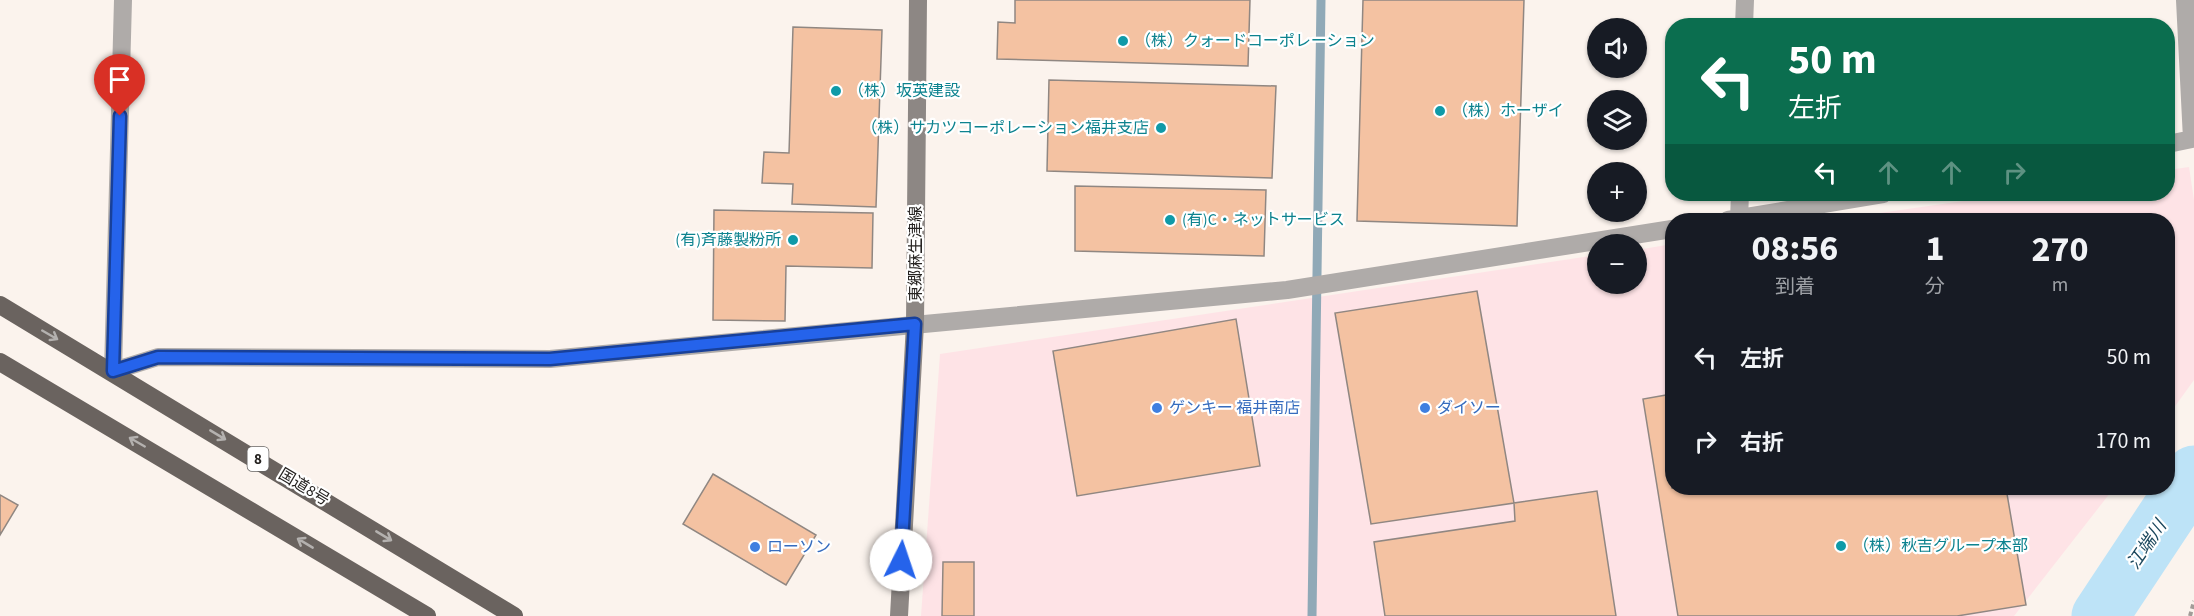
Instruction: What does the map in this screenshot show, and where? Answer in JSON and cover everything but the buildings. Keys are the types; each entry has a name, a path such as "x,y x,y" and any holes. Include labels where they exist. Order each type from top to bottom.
{"highway":[{"name":"国道8号","path":"0,305 113,371 514,616"},
{"path":"0,362 427,616"}],"main road":[{"name":"東郷麻生津線","path":"899,616 915,324 918,0"}],"street":[{"path":"123,0 113,371 158,357 550,359 1287,290 1665,230"},
{"path":"1744,18 1745,0"},
{"path":"2175,143 2192,139 2186,0"},
{"path":"1774,213 1843,201"}],"path":[{"path":"2190,616 2194,601"}],"shaded area":[{"path":"2189,167 2194,200 2194,380 2175,406 2175,213 1880,213 1963,201 2175,201 2175,169"},
{"path":"1665,245 1665,495 2109,495 2014,616 921,616 940,354 1587,257 1587,294 1647,294 1647,248"}],"waterway":[{"path":"1312,616 1321,0"},
{"name":"江端川","path":"2100,616 2194,474"}],"place":[{"name":"（株）クォードコーポレーション","path":"1123,41"},
{"name":"（株）坂英建設","path":"836,91"},
{"name":"（株）ホーザイ","path":"1440,111"},
{"name":"（株）サカツコーポレーション福井支店","path":"1161,128"},
{"name":"(有)C・ネットサービス","path":"1170,220"},
{"name":"(有)斉藤製粉所","path":"793,240"},
{"name":"ゲンキー 福井南店","path":"1157,408"},
{"name":"ダイソー","path":"1425,408"},
{"name":"（株）秋吉グループ本部","path":"1841,546"},
{"name":"ローソン","path":"755,547"}],"route":[{"path":"120,116 113,371 158,357 550,359 915,324 901,560"}]}
